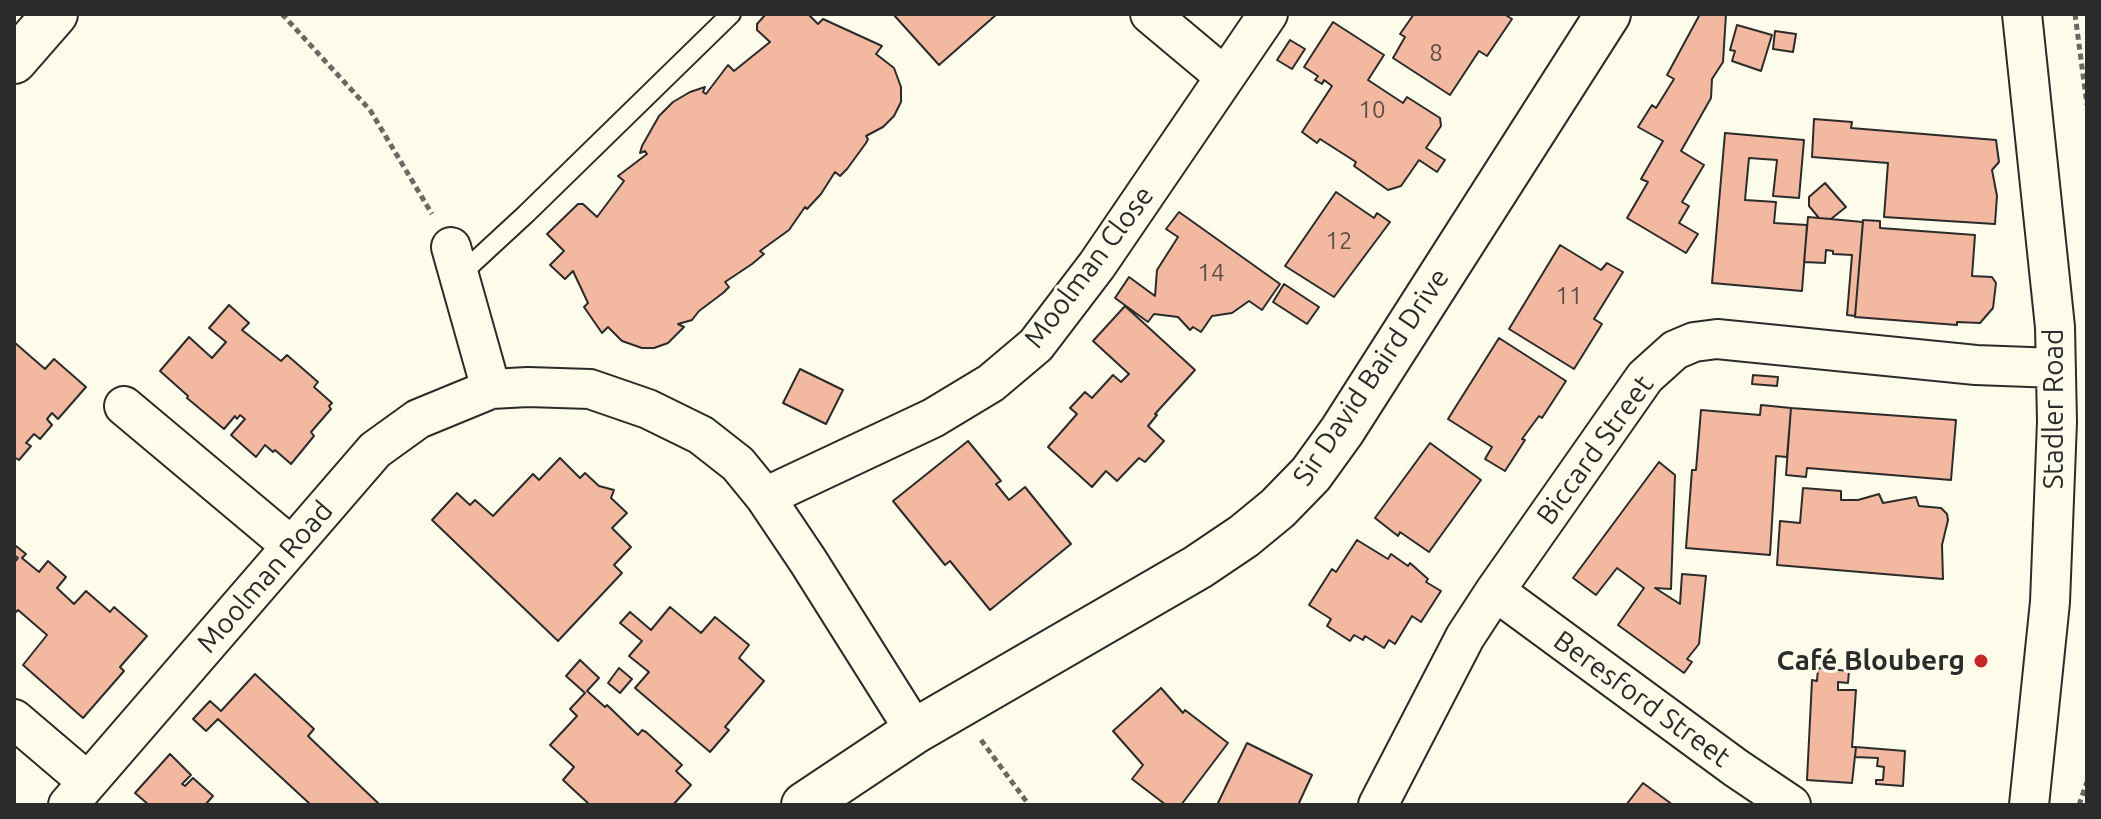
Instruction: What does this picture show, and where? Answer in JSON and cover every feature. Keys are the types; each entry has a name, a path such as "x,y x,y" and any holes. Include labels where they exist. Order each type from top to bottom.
{"street":[{"path":"14,61 55,14"},
{"path":"1150,14 1224,76"},
{"name":"Moolman Close","path":"765,497 933,418 991,383 1036,345 1097,265 1268,14"},
{"name":"Sir David Baird Drive","path":"804,805 915,731 1198,567 1261,523 1294,492 1342,431 1608,14"},
{"name":"Stadler Road","path":"2022,14 2055,327 2057,422 2050,602 2029,805"},
{"path":"456,261 491,389"},
{"name":"Biccard Street","path":"1378,805 1465,637 1645,377 1660,361 1685,346 1717,339 1976,365 2056,368"},
{"name":"Moolman Road","path":"78,794 375,450 418,419 491,389 590,389 648,409 701,435 738,464 765,497 915,731"},
{"path":"124,406 291,546"},
{"name":"Beresford Street","path":"1495,591 1772,795 1791,805"},
{"path":"14,719 78,794"}],"lane":[{"path":"456,261 526,214 731,14"}],"path":[{"path":"282,14 370,110 456,261"},
{"path":"2075,14 2087,105"},
{"path":"972,730 1029,805"},
{"path":"2079,805 2087,782"}],"building":[{"path":"766,14 808,14 818,24 823,19 882,46 876,54 894,68 901,87 901,102 894,116 883,127 866,136 866,143 847,169 840,176 835,172 821,194 807,209 805,207 789,230 760,251 764,254 752,264 725,282 729,287 692,320 678,324 684,327 668,343 642,348 622,341 608,327 602,333 584,307 588,303 573,271 565,279 550,265 564,251 547,234 578,204 583,204 597,217 624,181 618,176 647,154 645,151 640,153 642,146 659,116 673,102 690,92 705,87 703,92 706,94 728,65 734,71 770,42 757,30 757,24"},
{"path":"893,14 997,14 939,65"},
{"path":"1414,14 1504,14 1512,19 1487,56 1479,51 1450,95 1393,58 1405,37 1400,34"},
{"path":"1700,14 1726,14 1723,62 1712,79 1711,98 1681,151 1704,165 1682,202 1689,206 1679,223 1698,234 1686,253 1627,218 1648,182 1641,179 1663,141 1638,127 1652,105 1656,108 1674,79 1667,75"},
{"path":"1333,22 1384,55 1368,80 1403,103 1407,97 1440,118 1441,126 1426,148 1445,160 1437,172 1419,160 1401,186 1388,190 1354,166 1356,162 1320,139 1317,143 1302,132 1332,86 1324,80 1322,84 1315,80 1318,76 1304,67"},
{"path":"1737,25 1772,35 1761,71 1732,61 1735,51 1730,50"},
{"path":"1775,31 1796,34 1793,52 1773,49"},
{"path":"1290,40 1305,49 1292,69 1277,60"},
{"path":"1814,119 1852,122 1851,128 1996,140 1999,162 1992,170 1997,196 1995,224 1884,217 1888,163 1812,157"},
{"path":"1725,133 1804,140 1799,198 1773,196 1777,160 1749,158 1745,200 1776,202 1774,223 1807,225 1802,291 1712,283"},
{"path":"1825,183 1846,207 1831,219 1819,218 1809,206 1809,197"},
{"path":"1336,192 1374,218 1377,213 1390,222 1334,297 1285,266"},
{"path":"1179,212 1280,284 1262,310 1249,301 1232,313 1212,316 1201,332 1193,327 1190,330 1178,317 1154,314 1148,322 1115,298 1129,277 1155,296 1157,270 1178,237 1166,229"},
{"path":"1808,217 1863,222 1855,316 1847,315 1852,255 1833,254 1833,251 1826,250 1825,263 1804,262"},
{"path":"1863,220 1880,221 1880,228 1975,235 1972,276 1992,277 1996,283 1993,308 1980,323 1957,322 1957,325 1855,317"},
{"path":"1560,245 1601,270 1607,263 1623,272 1594,319 1602,324 1574,369 1509,329"},
{"path":"1284,284 1319,307 1307,324 1273,302"},
{"path":"229,305 249,323 242,330 281,361 287,355 318,382 314,387 332,403 329,406 331,409 311,432 314,436 291,464 265,445 256,457 231,435 245,419 235,416 224,429 160,371 189,337 212,358 226,342 209,328"},
{"path":"1125,306 1195,370 1148,426 1164,441 1145,462 1139,458 1117,481 1106,471 1092,487 1048,447 1077,414 1070,408 1085,392 1092,398 1113,375 1121,382 1129,374 1093,341"},
{"path":"1499,338 1566,381 1542,418 1539,416 1522,439 1525,440 1505,471 1485,459 1492,447 1448,419"},
{"path":"14,342 45,369 54,359 86,387 58,419 52,413 47,419 52,425 40,439 34,434 26,443 31,446 19,460 14,457"},
{"path":"800,369 843,390 826,424 783,403"},
{"path":"1753,375 1778,377 1777,386 1752,384"},
{"path":"1761,405 1791,408 1787,457 1776,456 1770,555 1686,548 1692,470 1696,470 1701,410 1760,415"},
{"path":"1791,408 1956,420 1951,480 1807,468 1806,477 1786,475"},
{"path":"968,441 1001,481 996,484 1009,500 1025,487 1071,544 990,610 950,561 945,565 893,501"},
{"path":"1430,443 1481,480 1429,552 1400,532 1398,536 1375,518"},
{"path":"560,458 580,478 585,473 599,486 614,490 611,498 627,513 612,528 631,547 614,565 622,573 558,641 432,520 457,493 470,505 475,500 493,516 533,474 539,480"},
{"path":"1659,462 1675,475 1671,589 1655,588 1680,604 1682,574 1706,576 1699,644 1687,659 1692,662 1684,673 1618,625 1644,588 1617,568 1596,595 1573,578"},
{"path":"1803,488 1841,491 1841,500 1858,500 1879,494 1883,503 1916,497 1919,506 1941,508 1948,520 1942,545 1943,579 1777,565 1780,521 1800,523"},
{"path":"1357,540 1388,559 1391,554 1408,566 1410,563 1428,579 1426,582 1441,591 1421,622 1412,616 1395,644 1389,640 1384,648 1365,636 1363,640 1354,635 1350,641 1327,626 1331,619 1309,605 1332,569 1336,572"},
{"path":"16,546 26,554 22,558 39,572 48,561 66,577 57,588 74,604 86,591 110,612 114,607 147,636 120,667 124,671 83,718 23,665 47,635 18,610 14,614"},
{"path":"670,607 701,633 715,617 749,645 739,658 764,681 725,727 729,730 710,752 635,688 649,672 629,656 642,641 620,623 630,612 651,630"},
{"path":"580,660 599,678 587,691 605,707 607,705 638,735 642,730 646,732 682,765 676,771 691,785 673,805 590,805 563,780 574,767 550,745 577,716 570,709 585,693 566,676"},
{"path":"619,668 632,679 620,693 608,683"},
{"path":"1818,668 1849,671 1848,683 1838,682 1838,690 1856,690 1852,747 1856,747 1852,783 1807,780 1812,680 1817,681"},
{"path":"255,674 314,729 308,736 380,805 311,805 218,719 206,731 193,719 210,701 221,711"},
{"path":"1161,688 1183,713 1185,710 1228,743 1181,805 1166,805 1132,779 1143,765 1113,731"},
{"path":"1247,743 1312,775 1298,805 1217,805"},
{"path":"1856,747 1905,751 1903,786 1876,784 1876,780 1883,780 1884,767 1877,766 1878,758 1855,757"},
{"path":"170,754 191,775 182,784 185,786 193,778 213,796 205,805 149,805 135,793"},
{"path":"1643,783 1673,805 1626,805"}],"place":[{"name":"Café Blouberg","path":"1981,661"}]}
